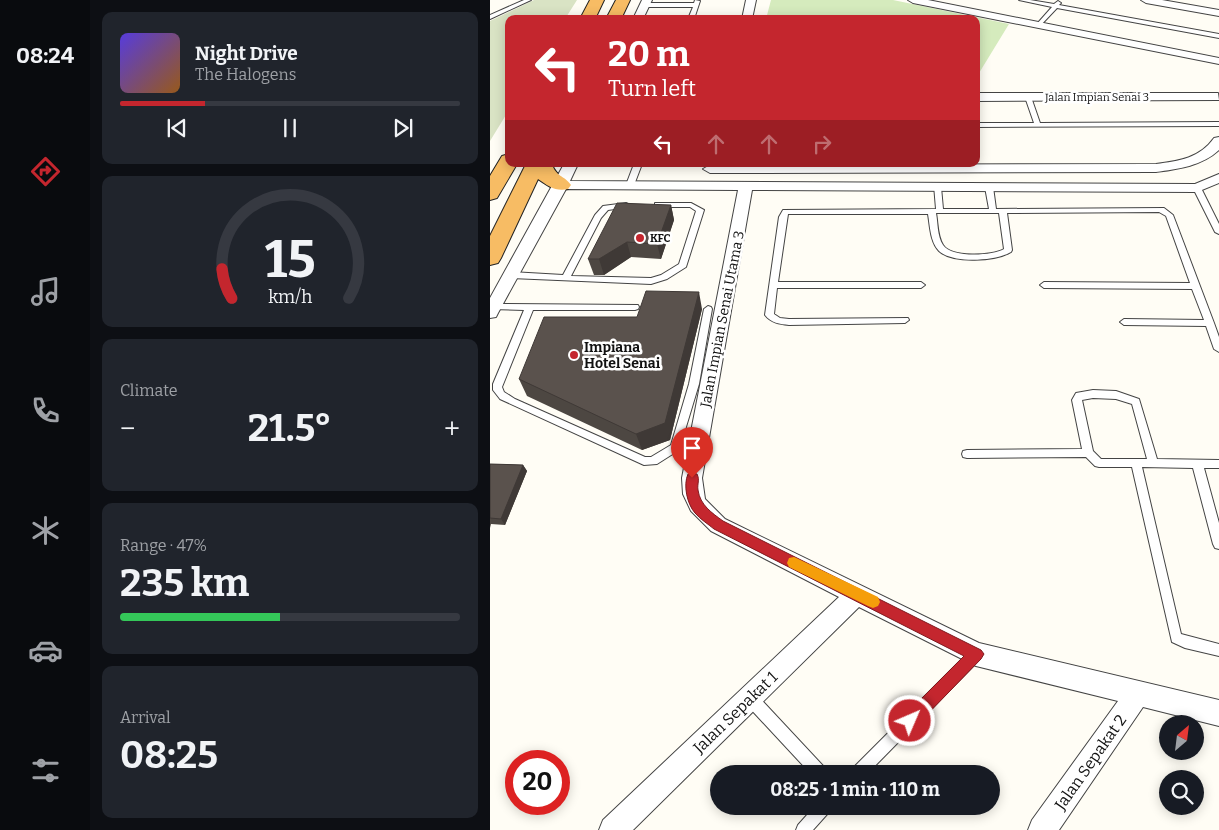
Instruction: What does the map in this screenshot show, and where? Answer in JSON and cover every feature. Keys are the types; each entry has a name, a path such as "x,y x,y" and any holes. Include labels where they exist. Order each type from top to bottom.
{"highway":[{"path":"589,15 597,0"},
{"path":"615,15 623,0"},
{"path":"490,194 505,167"},
{"path":"490,258 535,167"},
{"path":"543,167 546,176 562,185"}],"street":[{"path":"748,15 751,0"},
{"path":"913,0 1219,61"},
{"path":"1146,0 1219,13"},
{"path":"640,15 646,2"},
{"path":"1219,93 1219,107"},
{"name":"Jalan Impian Senai 3","path":"980,97 1218,97"},
{"path":"980,166 1156,168 1178,165 1197,159 1216,146 1219,141"},
{"path":"492,310 562,185 570,167"},
{"path":"706,186 711,167"},
{"path":"562,185 1197,188 1219,178"},
{"name":"Jalan Impian Senai Utama 3","path":"746,186 702,383 692,478 692,491 698,509 718,525 976,654 1219,713"},
{"name":"Jalan Sepakat 1","path":"613,830 857,594"},
{"name":"Jalan Sepakat 2","path":"1042,830 1138,693"}],"lane":[{"path":"490,17 528,0"},
{"path":"1022,0 1219,36"},
{"path":"1039,25 1060,0"},
{"path":"646,2 697,2 692,15"},
{"path":"1028,97 1038,125"},
{"path":"980,125 1219,124"},
{"path":"630,185 637,167"},
{"path":"937,187 938,244 947,254 990,256 1006,253 1009,247 1003,212"},
{"path":"989,188 993,212"},
{"path":"1197,188 1219,232"},
{"path":"511,275 566,278 651,282 664,277 683,265 700,210 691,205 642,205 606,208 598,217 566,278"},
{"path":"905,320 777,320 769,314 783,217 786,212 1161,210 1169,215 1219,349"},
{"path":"774,286 921,285"},
{"path":"1044,285 1195,286"},
{"path":"530,307 498,386 499,394 512,402 644,461 653,461 676,447 702,383 708,310"},
{"path":"492,310 530,307 635,307"},
{"path":"1124,322 1210,322"},
{"path":"1153,463 1136,402 1127,397 1090,394 1079,396 1077,400 1088,453 1099,463 1219,464"},
{"path":"967,454 1088,453"},
{"path":"1136,463 1176,638 1219,650"},
{"path":"1197,463 1219,544"},
{"path":"866,765 976,654"},
{"path":"750,698 813,765"},
{"path":"803,830 817,815"}],"green space":[{"path":"534,0 577,0 568,15 505,15 505,117 490,141 490,21"},
{"path":"771,0 893,0 966,15 767,15"},
{"path":"980,18 1009,24 980,71"}],"building":[{"path":"617,203 671,205 657,244 627,242 599,259 588,259"},
{"path":"646,291 699,292 665,423 636,434 519,379 544,317 637,317"},
{"path":"490,464 523,465 501,519 490,518"}],"slow traffic":[{"path":"794,563 873,602"}],"place":[{"name":"KFC","path":"640,238"},
{"name":"Impiana Hotel Senai","path":"574,355"}],"route":[{"path":"692,478 692,491 698,509 718,525 976,654 910,721"}]}
